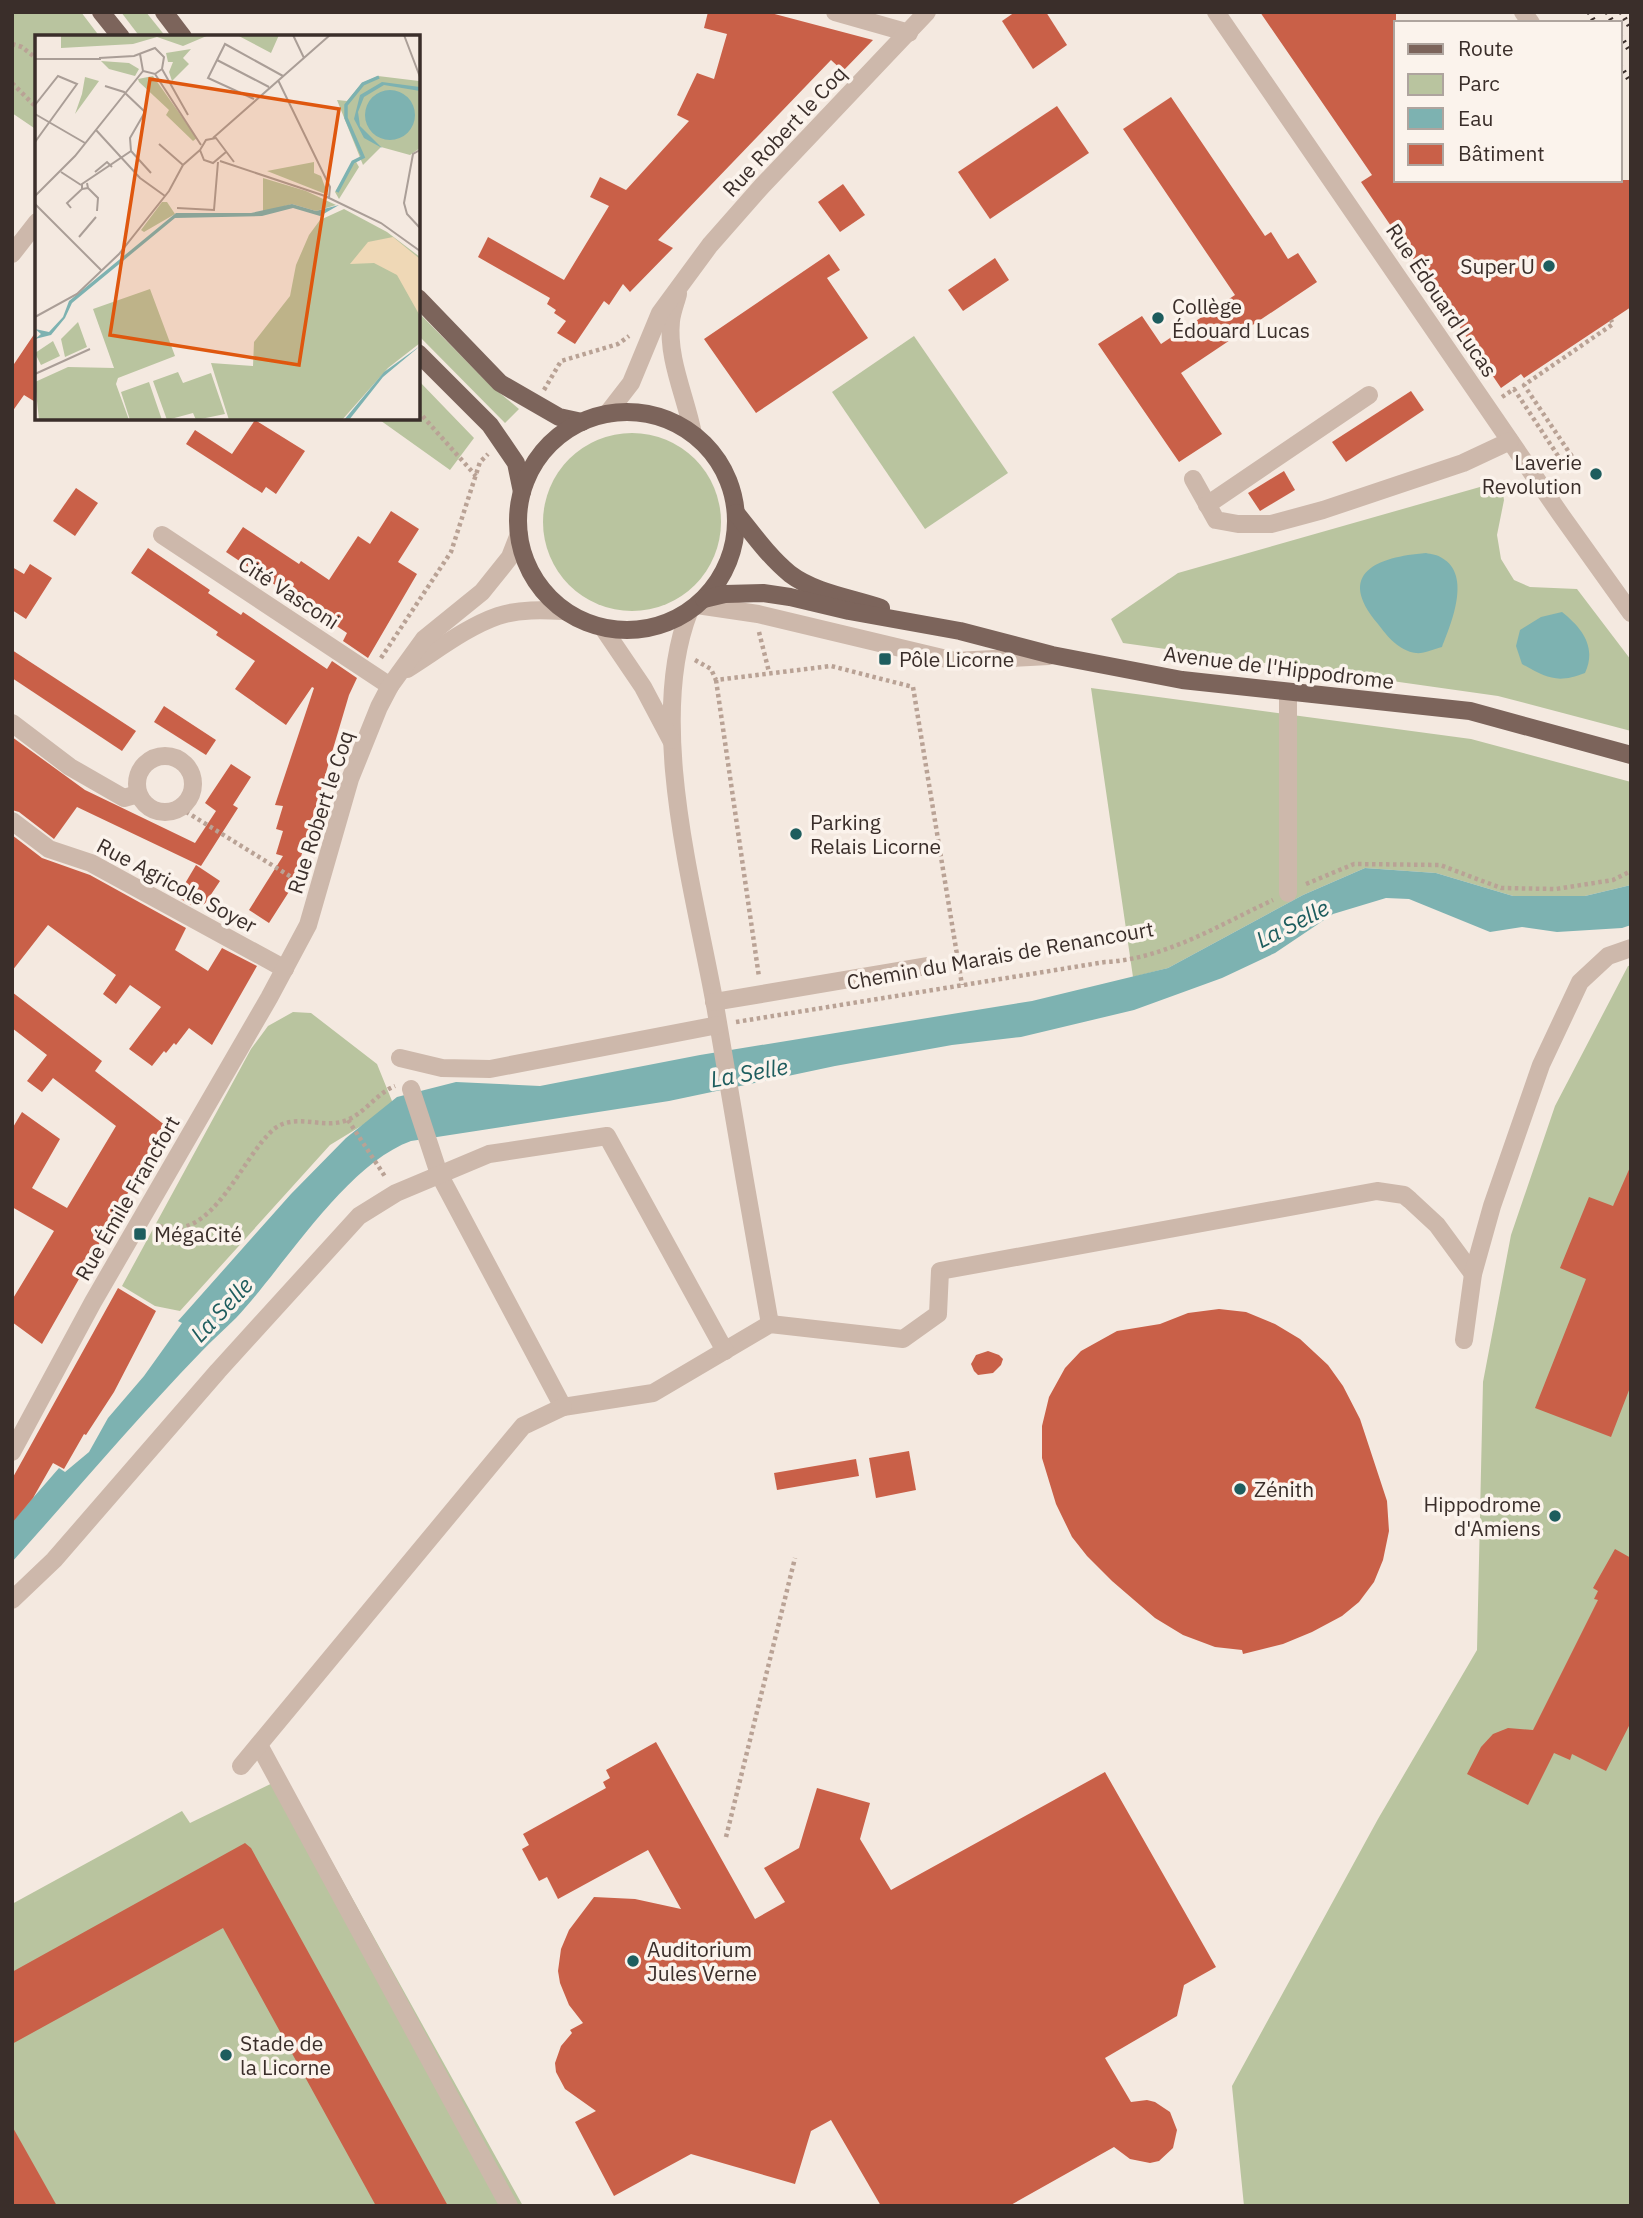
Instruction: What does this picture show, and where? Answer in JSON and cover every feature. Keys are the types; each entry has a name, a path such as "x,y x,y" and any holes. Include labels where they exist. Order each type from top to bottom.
{"main road":[{"path":"101,12 119,35"},
{"path":"164,12 181,35"},
{"path":"420,300 500,383 559,417 582,422"},
{"path":"420,355 490,425 516,463 522,492"},
{"path":"637,412 667,419 693,434 710,450 723,469 732,490 736,537 730,560 719,581 696,605 669,622 648,628 625,631 603,628 564,611 547,596 533,577 519,534 518,513 522,492 535,463 555,439 582,422 607,414 637,412"},
{"name":"Avenue de l'Hippodrome","path":"736,513 770,555 792,575 814,587 922,623"},
{"name":"Avenue de l'Hippodrome","path":"696,605 725,594 763,593 790,597 849,611 922,623 1052,655 1182,680 1470,711 1631,755"}],"street":[{"path":"835,12 909,33"},
{"name":"Rue Robert le Coq","path":"607,414 631,383 646,342 662,311 710,245 762,186 927,12"},
{"name":"Rue Édouard Lucas","path":"1216,12 1631,613"},
{"path":"12,254 35,225"},
{"name":"Rue Robert le Coq","path":"680,287 671,320 672,343 681,392 693,434"},
{"path":"1208,505 1369,396"},
{"path":"1193,479 1216,520 1238,524 1271,524 1323,510 1463,463 1510,441"},
{"name":"Rue Robert le Coq","path":"285,969 308,925 350,779 379,707 424,639 482,592 510,558 519,534"},
{"name":"Cité Vasconi","path":"162,535 371,673 396,679"},
{"path":"770,1324 685,847 671,740 680,635 696,605 758,614 955,661 1052,655"},
{"path":"396,679 474,627 499,616 538,610 564,611"},
{"path":"603,628 643,687 671,740"},
{"path":"1288,692 1288,892"},
{"path":"12,723 69,767 124,798 138,794"},
{"path":"159,756 179,758 191,773 193,783 188,801 180,808 173,811 156,811 142,801 136,784 138,774 150,759 159,756"},
{"name":"Rue Agricole Soyer","path":"12,821 49,849 92,863 285,969"},
{"path":"1464,1340 1473,1274 1492,1206 1541,1065 1580,982 1608,956 1631,948"},
{"path":"714,1002 927,966"},
{"name":"Rue Émile Francfort","path":"12,1452 93,1302 285,969"},
{"path":"401,1058 442,1068 490,1069 718,1025"},
{"path":"405,1087 433,1152 439,1174 563,1407"},
{"path":"12,1600 54,1560 218,1371 359,1216 396,1193 489,1154 607,1136 725,1351"},
{"path":"241,1766 523,1426 563,1407 653,1393 770,1324 903,1339 938,1314 940,1272 1377,1191 1404,1195 1437,1225 1473,1274"},
{"path":"259,1745 509,2206"}],"path":[{"path":"12,44 22,47 35,57"},
{"path":"12,83 35,106"},
{"path":"537,405 552,373 561,361 618,344 662,311"},
{"path":"1487,407 1514,389 1568,471 1577,464 1524,385 1614,324 1611,320"},
{"path":"371,673 450,552 477,477 420,413"},
{"path":"677,655 693,659 710,669 716,680 761,994"},
{"path":"716,680 831,666 913,687 962,985"},
{"path":"180,808 317,893"},
{"name":"Chemin du Marais de Renancourt","path":"718,1025 1105,962 1126,961 1164,951 1354,864 1440,865 1501,888 1556,889 1613,880 1631,871"},
{"path":"142,1220 165,1228 188,1227 206,1216 275,1128 296,1121 326,1125 348,1120 390,1087 405,1087"},
{"path":"348,1120 385,1177"},
{"path":"726,1837 795,1558"}],"green space":[{"path":"12,12 81,12 98,35 35,35 35,129 12,113"},
{"path":"121,12 146,12 164,35 138,35"},
{"path":"420,314 489,384 519,409 505,423 420,337"},
{"path":"914,336 1008,473 925,529 832,392"},
{"path":"420,382 474,438 450,470 380,420 420,420"},
{"path":"632,433 666,440 695,459 714,488 721,522 714,556 695,585 666,604 632,611 598,604 569,585 550,556 543,522 550,488 569,459 598,440"},
{"path":"1501,481 1504,500 1497,535 1501,559 1514,580 1530,587 1577,589 1631,660 1631,731 1498,696 1123,643 1111,619 1178,573"},
{"path":"1091,688 1471,739 1631,782 1631,885 1585,896 1513,896 1436,873 1365,868 1303,895 1168,968 1133,977"},
{"name":"Hippodrome d'Amiens","path":"1631,965 1631,2206 1244,2206 1232,2086 1378,1819 1477,1650 1483,1382 1511,1235 1555,1106 1628,966"},
{"path":"293,1012 311,1013 377,1064 394,1106 330,1145 180,1311 155,1306 122,1286 251,1049 268,1026"},
{"name":"Stade de la Licorne","path":"285,1777 523,2206 12,2206 12,1904 182,1811 190,1823"}],"water":[{"path":"1426,553 1440,557 1451,566 1456,576 1457,600 1442,647 1416,653 1399,646 1378,624 1360,592 1361,580 1378,564"},
{"path":"1562,612 1581,631 1589,655 1585,673 1559,679 1546,676 1522,664 1516,646 1520,630 1541,617"},
{"name":"La Selle","path":"1365,868 1436,873 1513,896 1585,896 1631,885 1631,925 1622,928 1557,932 1522,927 1490,932 1409,899 1386,898 1333,914 1275,953 1222,978 1134,1010 1021,1037 952,1045 835,1066 669,1101 411,1141 386,1153 339,1194 255,1297 153,1403 12,1562 12,1522 59,1468 65,1472 89,1452 108,1418 144,1376 182,1323 178,1321 291,1194 346,1138 397,1097 456,1082 540,1086 700,1055 1032,1001 1168,968 1303,895"}],"building":[{"path":"708,12 767,12 873,40 843,71 831,60 658,240 673,248 630,292 623,284 609,305 604,301 575,344 557,333 566,321 547,304 550,298 478,257 488,237 564,280 609,206 590,197 600,177 626,190 689,121 677,115 697,73 714,79 727,34 704,28"},
{"path":"1015,12 1046,12 1067,45 1033,69 1002,21"},
{"path":"1260,12 1396,12 1394,182 1631,180 1631,307 1524,378 1521,374 1501,388 1361,182 1372,175"},
{"path":"1171,97 1265,236 1271,232 1288,259 1298,253 1317,282 1181,373 1222,434 1179,462 1098,344 1142,316 1161,344 1235,295 1123,129"},
{"path":"1057,106 1089,153 990,219 958,172"},
{"path":"843,184 865,215 840,232 818,202"},
{"path":"829,254 840,270 827,278 868,338 756,413 704,339"},
{"path":"995,258 1009,280 963,311 948,290"},
{"path":"35,333 35,402 24,395 12,412 12,367"},
{"path":"1411,391 1424,410 1346,462 1332,442"},
{"path":"255,420 305,451 276,494 266,487 262,493 186,444 195,430 232,454"},
{"path":"1284,471 1295,490 1260,511 1248,493"},
{"path":"76,488 98,503 75,536 53,521"},
{"path":"391,511 419,529 398,562 417,574 368,658 343,641 347,633 226,552 243,527 299,564 301,561 329,580 358,536 370,544"},
{"path":"148,548 210,590 208,593 241,615 243,612 327,669 332,661 357,678 349,695 292,887 269,923 249,910 283,856 276,854 283,831 276,829 283,806 275,805 314,688 312,687 286,725 235,689 255,661 216,635 218,632 131,573"},
{"path":"30,564 52,578 26,619 12,610 12,567 24,574"},
{"path":"12,650 136,731 122,751 12,678"},
{"path":"164,706 216,740 206,755 154,722"},
{"path":"12,737 85,790 195,843 216,811 205,803 231,764 251,777 233,805 238,808 201,866 77,807 54,839 19,812 12,810"},
{"path":"12,835 42,858 90,875 186,928 175,950 208,971 222,948 257,966 212,1045 189,1028 176,1045 174,1043 166,1053 164,1051 152,1066 129,1049 161,1007 130,985 116,1004 103,994 116,975 48,925 12,971"},
{"path":"196,865 220,881 204,905 198,901 195,907 177,897"},
{"path":"12,992 102,1061 95,1071 166,1126 42,1344 12,1322 12,1300 54,1231 12,1207 12,1129 22,1112 60,1139 32,1188 67,1208 116,1126 53,1078 42,1092 27,1081 47,1055 12,1028"},
{"path":"1631,1165 1631,1385 1611,1437 1535,1408 1586,1279 1560,1268 1589,1197 1613,1206"},
{"path":"118,1288 156,1311 114,1392 86,1435 84,1434 64,1469 53,1463 33,1498 12,1523 12,1479"},
{"path":"1219,1309 1246,1312 1275,1324 1300,1339 1328,1365 1343,1386 1360,1419 1387,1501 1389,1531 1383,1560 1374,1582 1359,1602 1342,1616 1312,1632 1283,1644 1243,1654 1242,1650 1215,1647 1183,1635 1155,1618 1112,1581 1072,1537 1056,1504 1042,1458 1042,1426 1049,1397 1065,1368 1081,1351 1117,1331 1160,1324 1188,1313"},
{"path":"988,1351 1003,1359 1001,1365 993,1373 978,1375 971,1364 976,1355"},
{"path":"909,1451 916,1490 876,1498 869,1458"},
{"path":"856,1459 859,1476 777,1490 774,1473"},
{"path":"1615,1549 1631,1558 1631,1722 1606,1771 1572,1754 1570,1760 1554,1753 1528,1805 1467,1774 1481,1747 1493,1734 1508,1728 1533,1730 1598,1600 1594,1599 1598,1591 1593,1588"},
{"path":"656,1742 755,1919 785,1902 764,1868 799,1848 817,1788 870,1803 860,1839 891,1890 1105,1772 1216,1967 1184,1985 1177,2016 1105,2058 1131,2102 1155,2102 1170,2112 1177,2130 1173,2148 1159,2161 1150,2163 1130,2159 1114,2147 1009,2206 881,2206 831,2120 811,2131 795,2184 691,2154 614,2196 575,2122 596,2111 565,2089 556,2072 555,2063 561,2046 572,2033 570,2030 583,2023 569,2005 560,1983 558,1971 561,1949 569,1930 594,1897 635,1899 681,1909 648,1850 558,1899 547,1877 539,1881 522,1849 529,1845 523,1834 606,1788 603,1782 610,1778 606,1770"},
{"path":"245,1843 251,1848 448,2206 376,2206 223,1928 12,2044 12,1972"},
{"path":"12,2126 57,2206 12,2206"}],"railway":[{"path":"1589,12 1594,21"},
{"path":"1607,12 1612,21"},
{"path":"1621,12 1631,29"},
{"path":"1622,38 1631,53"},
{"path":"1622,68 1631,83"}],"place":[{"name":"Super U","path":"1549,266"},
{"name":"Collège Édouard Lucas","path":"1158,318"},
{"name":"Laverie Revolution","path":"1596,474"},
{"name":"Pôle Licorne","path":"885,659"},
{"name":"Parking Relais Licorne","path":"796,834"},
{"name":"MégaCité","path":"140,1234"},
{"name":"Zénith","path":"1240,1489"},
{"name":"Hippodrome d'Amiens","path":"1555,1516"},
{"name":"Auditorium Jules Verne","path":"633,1961"},
{"name":"Stade de la Licorne","path":"226,2055"}]}
